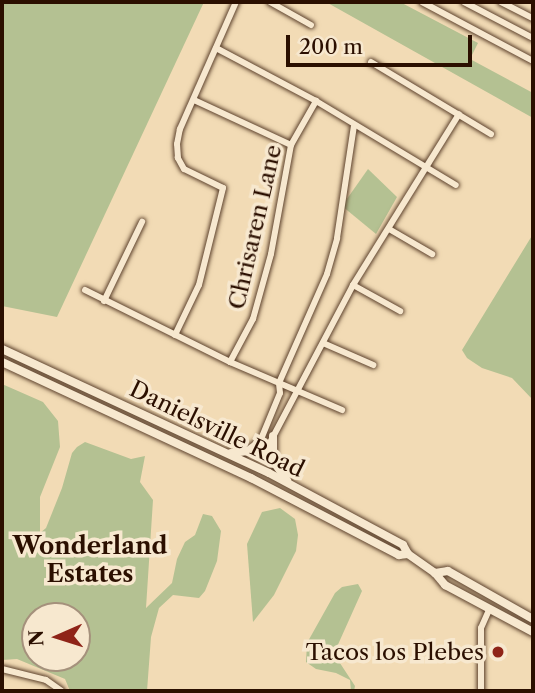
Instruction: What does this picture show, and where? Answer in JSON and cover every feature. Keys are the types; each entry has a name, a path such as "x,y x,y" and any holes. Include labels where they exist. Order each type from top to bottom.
{"main road":[{"name":"Danielsville Road","path":"2,349 292,485 403,545 408,554 435,573 445,585 533,632"},
{"name":"Danielsville Road","path":"2,362 251,478 399,555 408,554"},
{"path":"273,436 273,461 292,485"},
{"path":"227,453 244,453 260,442"},
{"name":"Danielsville Road","path":"435,573 448,570 533,619"}],"street":[{"path":"175,335 198,285 223,188 184,169 178,158 180,129 236,2"},
{"path":"270,2 311,25"},
{"path":"422,2 533,61"},
{"path":"466,2 533,38"},
{"path":"501,2 533,18"},
{"path":"216,48 316,101 456,185"},
{"path":"371,62 491,134"},
{"path":"194,100 291,145"},
{"name":"Chrisaren Lane","path":"230,362 253,319 271,254 291,145 316,101"},
{"path":"257,456 265,452 295,390 353,285 459,114"},
{"path":"251,478 260,442 280,393 279,383 327,274 337,238 354,126"},
{"path":"104,301 142,222"},
{"path":"389,229 432,254"},
{"path":"353,285 400,311"},
{"path":"85,289 104,301 230,362 342,410"},
{"path":"323,343 373,365"},
{"path":"481,691 481,628 489,610"},
{"path":"2,669 46,680 62,691"}],"green space":[{"path":"2,2 204,2 57,317 2,306"},
{"path":"326,2 400,2 478,43 470,59 533,93 533,118"},
{"path":"368,169 397,197 376,234 342,206"},
{"path":"533,234 533,400 512,378 482,368 467,358 462,350"},
{"path":"2,384 43,402 58,421 60,447 40,497 40,533 46,528 72,453 77,447 85,442 131,459 145,456 140,482 153,500 146,608 172,583 177,559 185,542 195,535 203,514 212,516 221,531 217,561 205,591 199,598 173,595 159,608 151,637 147,691 70,691 65,679 48,672 91,672 91,602 21,602 21,661 2,660"},
{"path":"280,508 295,519 298,535 296,551 274,595 253,622 247,544 262,512"},
{"path":"358,584 362,591 336,649 336,657 355,686 354,691 351,691 350,680 336,673 316,669 306,662 307,643 335,593 342,587"}],"place":[{"name":"Tacos los Plebes","path":"498,652"}],"district":[{"name":"Wonderland Estates","path":"90,560"}]}
